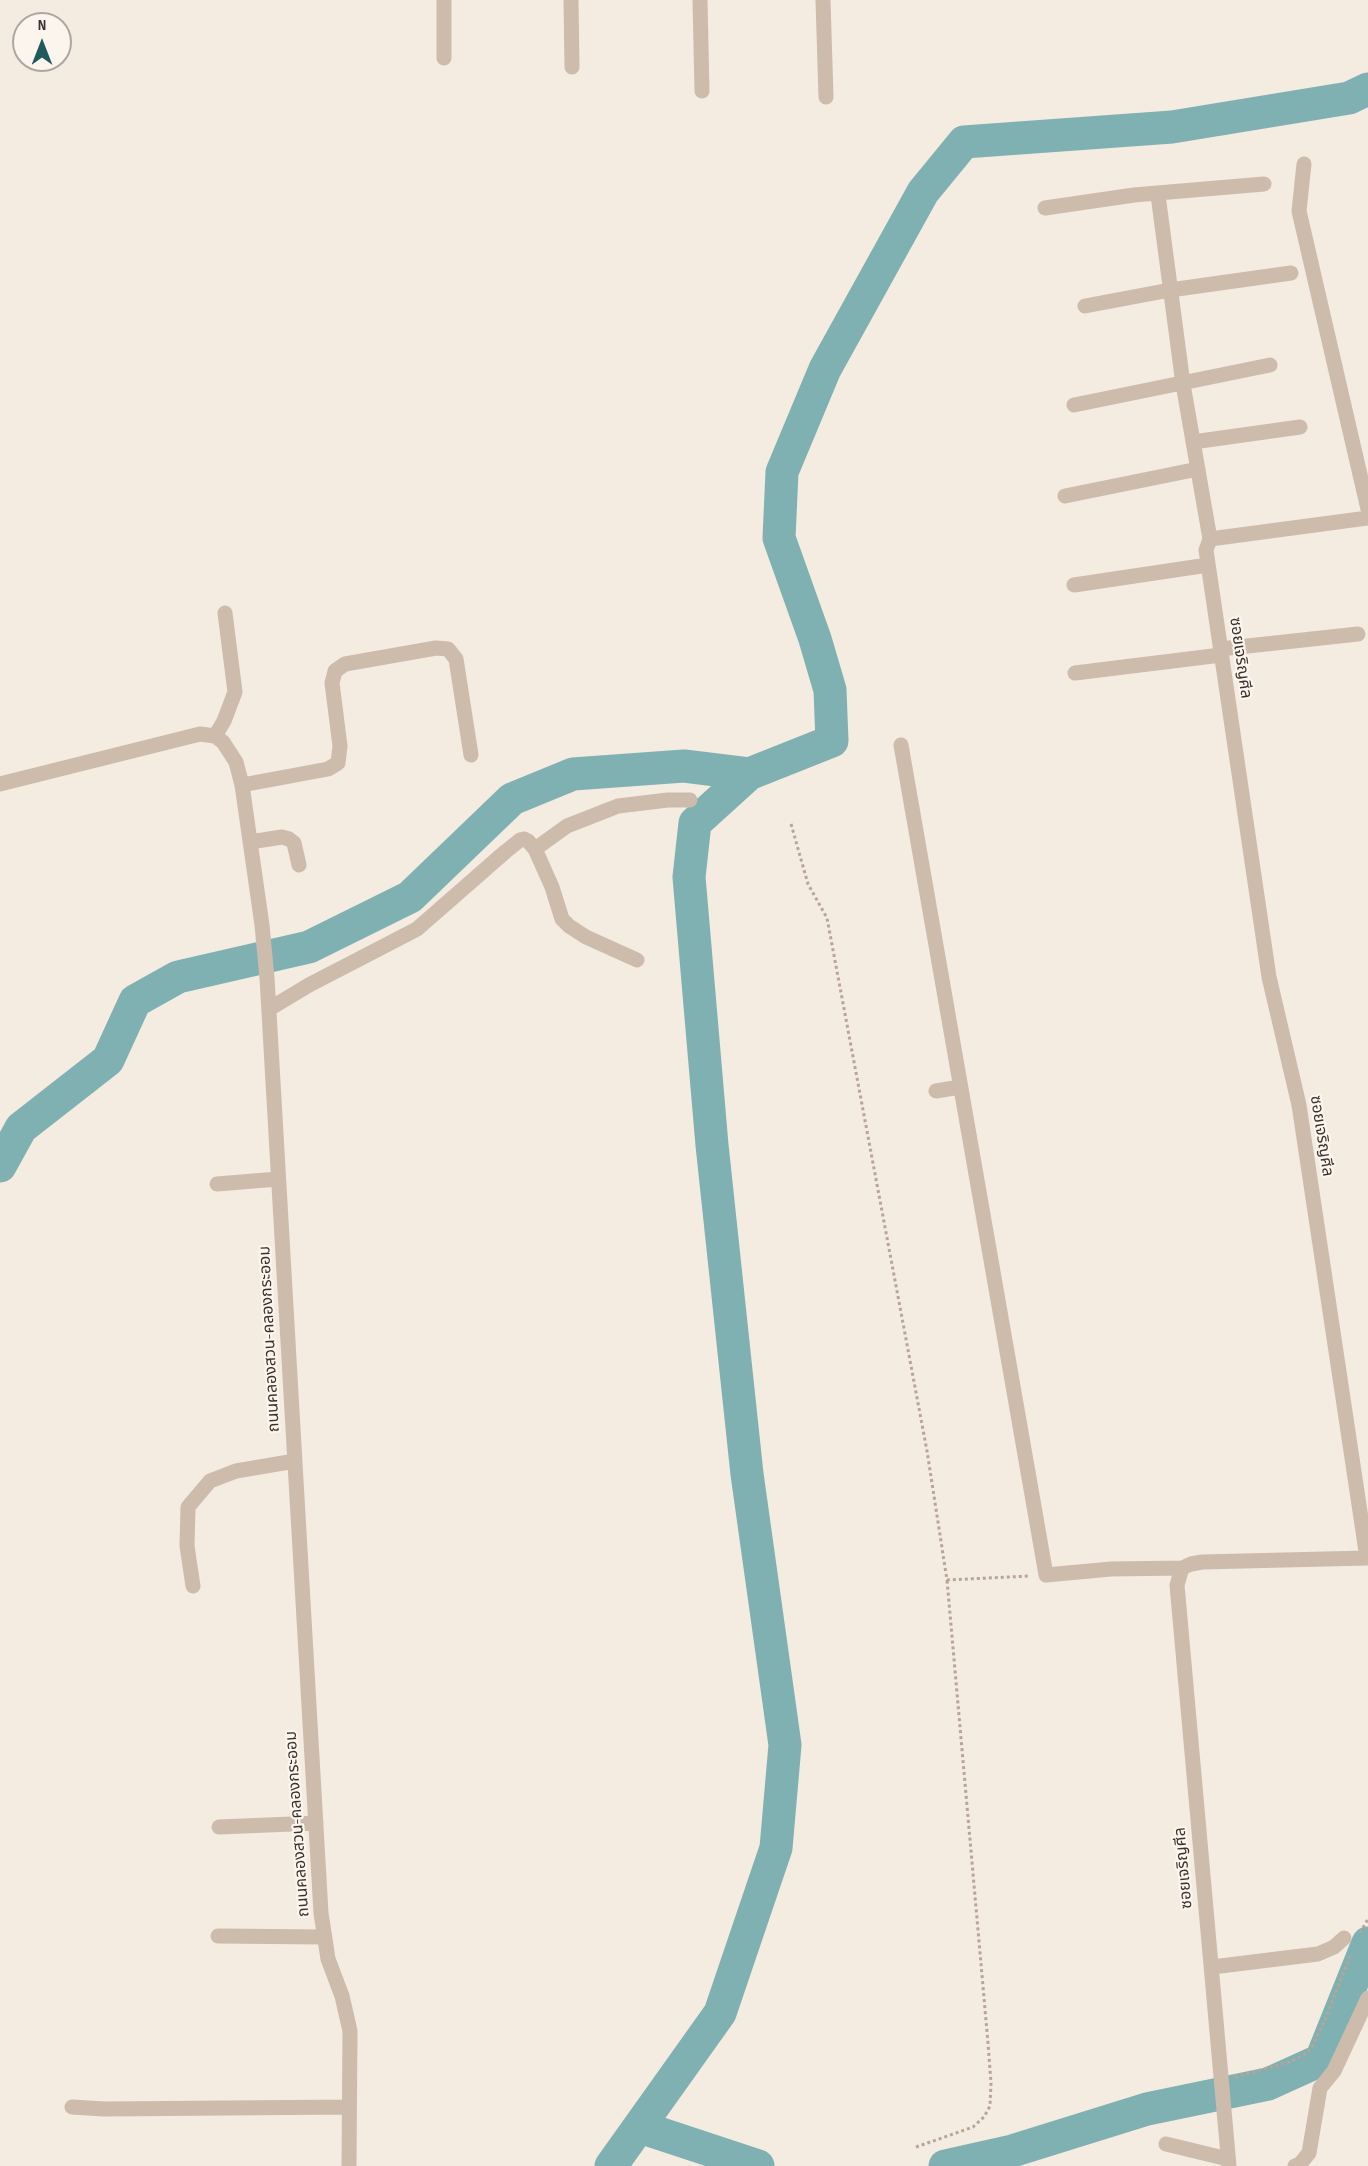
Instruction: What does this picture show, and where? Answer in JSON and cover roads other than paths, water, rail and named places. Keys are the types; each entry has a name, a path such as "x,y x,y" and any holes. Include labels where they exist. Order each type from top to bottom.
{"street":[{"path":"444,0 444,58"},
{"path":"571,0 572,67"},
{"path":"699,0 702,91"},
{"path":"823,0 826,97"},
{"path":"1305,164 1299,211 1368,509"},
{"path":"1045,208 1109,198 1264,184"},
{"name":"ซอยเจริญศีล","path":"960,1087 1046,1575 1111,1569 1182,1568 1202,1562 1367,1558 1299,1105 1269,977 1208,565 1206,550 1210,538 1183,384 1158,195"},
{"path":"1084,306 1170,290 1292,273"},
{"path":"1074,405 1270,366"},
{"path":"1193,442 1300,427"},
{"path":"1065,496 1198,469"},
{"path":"1210,538 1368,518"},
{"path":"1074,585 1208,565"},
{"path":"0,784 200,734 215,736 224,721 235,692 225,613"},
{"path":"1075,673 1358,634"},
{"path":"242,784 328,769 338,763 340,746 332,684 335,671 345,664 436,648 448,649 456,659 471,755"},
{"name":"ถนนคลองสวน-คลองกระออม","path":"215,736 223,742 236,762 242,784 262,925 267,978 321,1913 328,1959 342,1996 350,2031 349,2166"},
{"path":"901,745 960,1087 936,1091"},
{"path":"535,849 567,826 618,806 668,800 690,800"},
{"path":"250,842 282,837 289,839 294,843 299,865"},
{"path":"268,1009 417,929 520,840 524,839 535,849 552,887 562,919 586,937 637,960"},
{"path":"217,1184 278,1179"},
{"path":"193,1586 187,1546 188,1507 210,1481 236,1471 295,1461"},
{"name":"ซอยเจริญศีล","path":"1182,1568 1177,1585 1228,2162"},
{"path":"219,1827 316,1823"},
{"path":"218,1936 325,1937"},
{"path":"1212,1967 1318,1954 1352,1936"},
{"path":"1295,2166 1300,2164 1309,2153 1320,2088 1334,2071 1368,1998"},
{"path":"72,2107 104,2109 349,2107"},
{"path":"1166,2144 1228,2162"}],"waterway":[{"path":"611,2166 720,2013 776,1848 785,1745 747,1474 712,1145 689,877 695,823 749,774 832,741 830,690 815,639 779,538 782,472 825,369 923,192 964,142 1172,127 1349,98 1368,89"},
{"path":"0,1166 21,1128 108,1060 135,1001 178,977 309,947 410,897 512,799 573,774 684,766 749,774"},
{"path":"945,2166 1012,2151 1147,2109 1268,2084 1321,2060 1368,1943"},
{"path":"640,2127 758,2166"}]}
